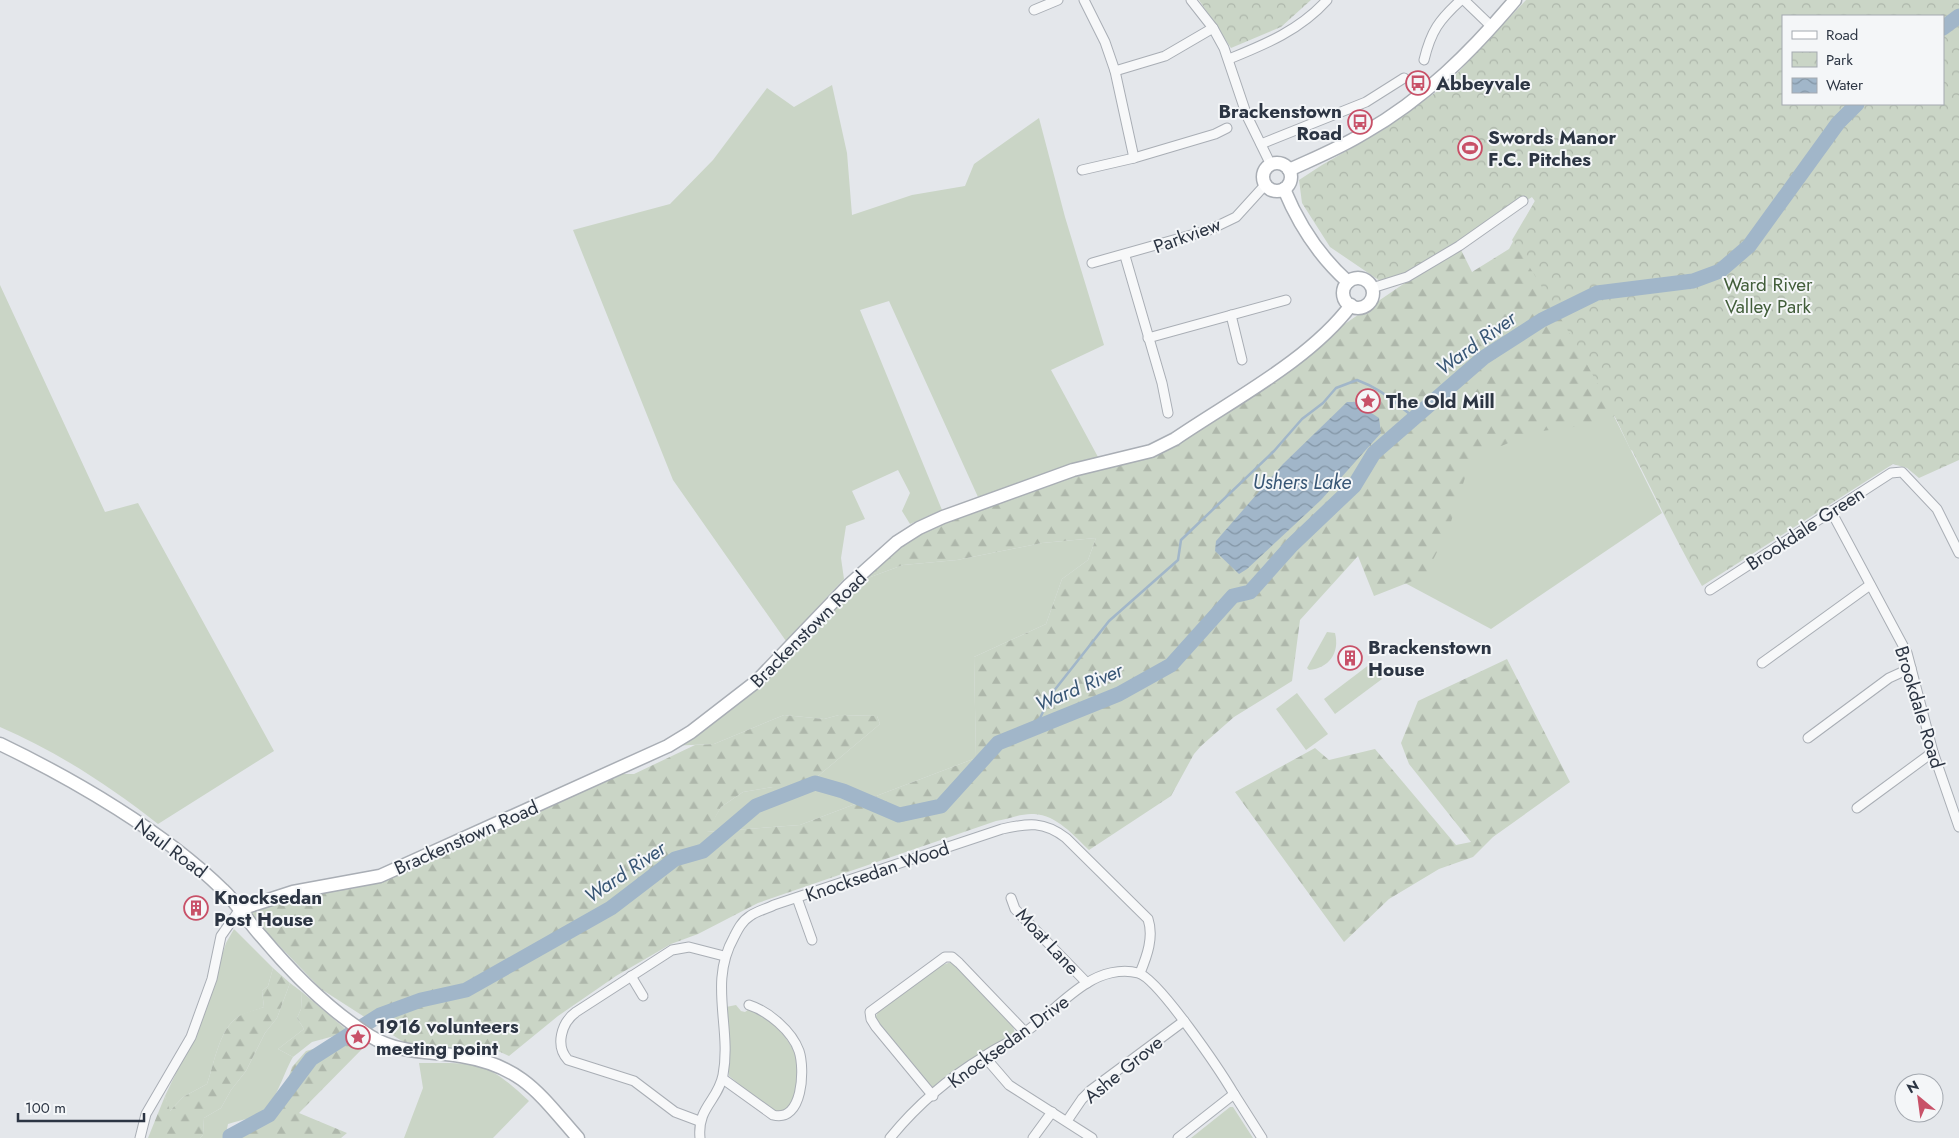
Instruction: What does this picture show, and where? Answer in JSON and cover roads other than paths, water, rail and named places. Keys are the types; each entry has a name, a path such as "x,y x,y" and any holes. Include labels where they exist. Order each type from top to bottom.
{"street":[{"path":"1034,10 1058,0"},
{"path":"1084,0 1105,42 1115,71 1134,158"},
{"path":"1191,0 1213,28 1230,59 1247,116 1271,164"},
{"path":"1230,59 1277,39 1314,14 1327,0"},
{"path":"1424,60 1432,32 1444,16 1462,0 1492,27"},
{"path":"1289,170 1333,150 1397,112 1456,65 1515,0"},
{"path":"1115,71 1165,56 1213,28"},
{"path":"1261,144 1366,102 1404,78"},
{"path":"1082,170 1134,158 1215,134 1227,128"},
{"path":"1271,164 1283,164 1289,170 1290,182 1284,189 1272,190 1266,184 1264,176 1271,164"},
{"name":"Parkview","path":"1092,263 1125,256 1210,230 1236,217 1266,184"},
{"path":"1284,189 1301,224 1324,256 1348,282"},
{"path":"1372,288 1407,277 1459,246 1523,201"},
{"path":"1125,256 1162,383 1168,413"},
{"path":"1362,278 1372,288 1372,296 1369,303 1360,307 1351,305 1343,294 1348,282 1362,278"},
{"path":"1148,338 1286,300"},
{"name":"Brackenstown Road","path":"240,909 293,892 380,876 668,746 691,732 757,681 850,585 897,542 943,517 1073,470 1150,451 1175,439 1316,344 1337,324 1351,305"},
{"path":"1231,315 1242,360"},
{"name":"Brookdale Green","path":"1710,590 1892,473 1902,472 1937,510 1959,553"},
{"name":"Brookdale Road","path":"1831,511 1870,585 1898,632 1911,668 1933,752 1959,827"},
{"path":"1762,663 1870,585"},
{"path":"1808,738 1889,678 1911,668"},
{"name":"Naul Road","path":"0,744 36,761 142,826 192,862 225,892 282,959 335,1010 371,1036 404,1050 460,1056 505,1068 528,1082 578,1138"},
{"path":"1857,808 1933,752"},
{"name":"Knocksedan Wood","path":"699,1121 723,1079 726,1054 720,994 724,956 742,922 760,911 1002,829 1026,824 1041,824 1056,830 1148,919 1151,926 1149,946 1140,973"},
{"path":"797,898 812,940"},
{"name":"Moat Lane","path":"1011,898 1015,909 1087,983"},
{"path":"140,1138 146,1114 191,1037 212,979 221,936 240,909"},
{"path":"700,1138 699,1121 675,1112 634,1081 568,1060 562,1052 563,1030 570,1016 672,950 682,947 702,949 724,956"},
{"path":"933,1096 876,1027 870,1019 870,1012 944,957 952,957 959,963 1025,1032"},
{"name":"Knocksedan Drive","path":"890,1138 933,1096 984,1056 1025,1032 1087,983 1111,973 1140,973"},
{"path":"1140,973 1152,983 1184,1021 1262,1138"},
{"path":"631,976 643,996"},
{"path":"723,1079 773,1115 787,1114 795,1106 803,1071 796,1045 785,1030 760,1008 749,1005"},
{"name":"Ashe Grove","path":"1067,1122 1082,1099 1091,1090 1184,1021"},
{"path":"984,1056 1009,1085 1092,1138"},
{"path":"1178,1138 1234,1094"},
{"path":"1033,1138 1052,1112"}],"water":[{"name":"Ushers Lake","path":"1347,402 1355,402 1379,418 1381,433 1321,500 1247,569 1239,574 1215,551 1216,541 1283,464"}],"waterway":[{"name":"Ward River","path":"1944,27 1959,16"},
{"name":"Ward River","path":"230,1138 230,1136 269,1115 311,1059 380,1015 421,1000 466,990 611,908 675,859 703,851 756,806 815,783 843,791 899,815 941,806 998,743 1119,694 1171,665 1233,596 1250,592 1292,545 1354,486 1374,453 1483,358 1542,320 1597,293 1693,281 1720,271 1749,246 1838,123 1856,105"},
{"path":"1022,734 1040,718 1053,692 1109,621 1178,560 1181,540 1274,451 1302,419 1323,403 1336,388 1357,380 1381,392 1415,418"}],"place":[{"name":"Abbeyvale","path":"1418,83"},
{"name":"Brackenstown Road","path":"1360,122"},
{"name":"Swords Manor F.C. Pitches","path":"1470,148"},
{"name":"The Old Mill","path":"1368,401"},
{"name":"Brackenstown House","path":"1350,658"},
{"name":"Knocksedan Post House","path":"196,908"},
{"name":"1916 volunteers meeting point","path":"358,1037"}],"park label":[{"name":"Ward River Valley Park","path":"1768,295"}]}
